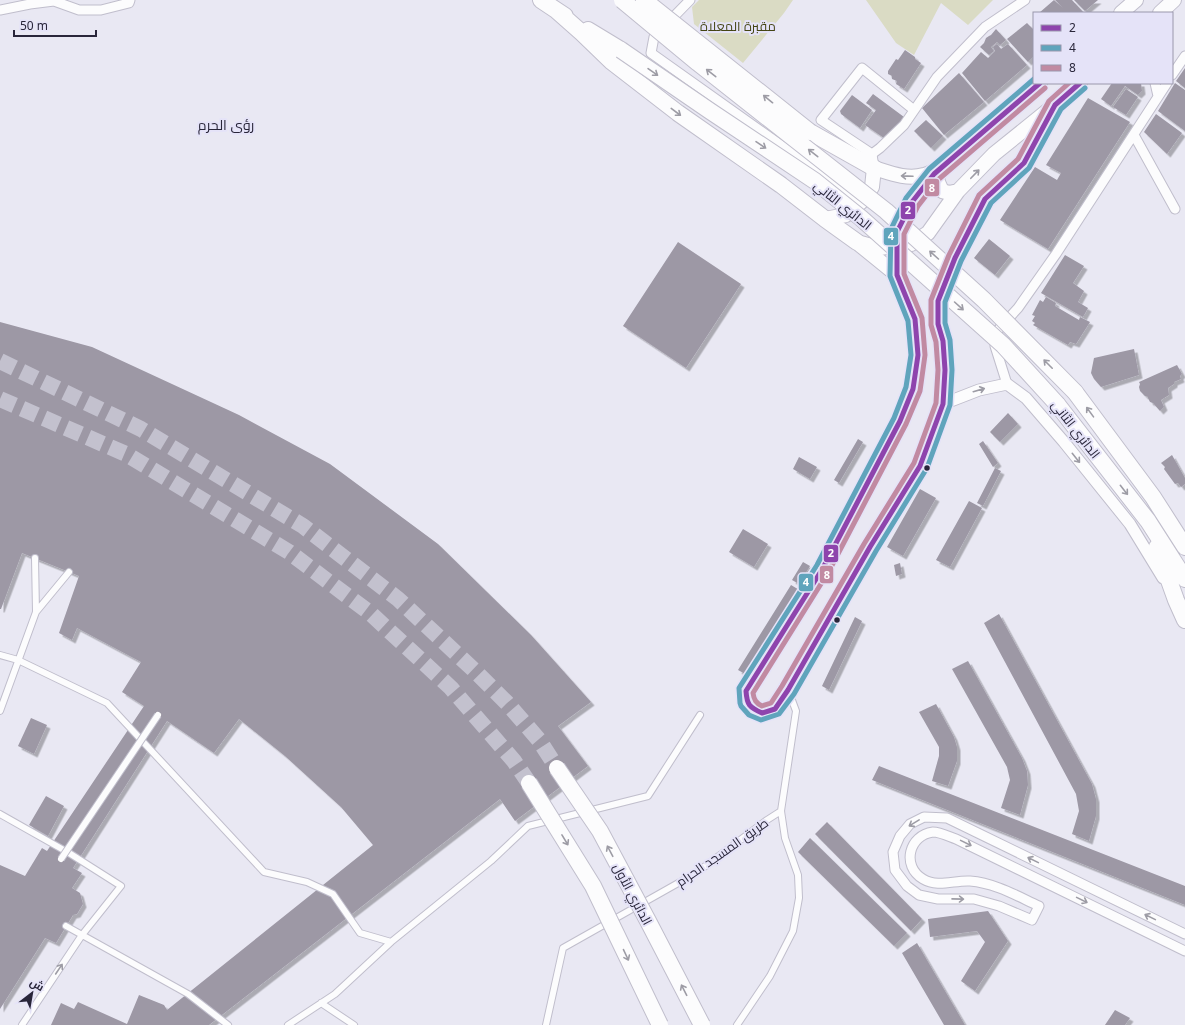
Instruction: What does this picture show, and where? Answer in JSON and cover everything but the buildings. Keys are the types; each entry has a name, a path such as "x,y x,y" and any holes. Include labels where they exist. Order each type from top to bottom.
{"highway":[{"name":"الدائري الثاني","path":"541,0 616,56 710,111 815,181 861,218 1003,345 1057,404 1148,521 1185,579"},
{"name":"الدائري الثاني","path":"622,0 698,63 886,211 984,300 1075,392 1153,497 1185,547"},
{"path":"644,0 810,132 873,161"},
{"path":"616,56 678,113 781,185 857,242"},
{"path":"1153,497 1185,536"},
{"path":"1148,521 1176,600 1185,620"},
{"name":"الدائري الأول","path":"557,768 600,831 702,1025"},
{"path":"530,783 593,886 660,1025"}],"main road":[{"path":"1122,12 1136,0"},
{"path":"1161,12 1174,0"},
{"path":"1039,84 934,174 912,202 897,232 897,275 915,319 918,355 913,389 900,421 823,568 746,691 747,702 753,710 762,713 775,709 788,690 870,547 920,466 943,404 946,370 938,324 938,301 955,258 985,199 1024,163 1055,105"},
{"path":"857,242 879,248 897,246 911,244 928,233 958,191 994,154 1079,84"},
{"path":"825,219 846,215 861,202 872,187 873,161"},
{"path":"873,161 893,175 908,177 922,176 940,168"},
{"path":"940,168 937,180 942,190 949,193 958,191"},
{"path":"857,242 897,275"}],"street":[{"path":"0,10 30,4 54,2 79,10 101,10 129,3 130,0"},
{"path":"690,0 654,37 651,53 861,202"},
{"path":"914,110 862,68 820,120 873,161 880,148 904,125 937,77 985,28 1026,0"},
{"path":"1173,74 1185,56"},
{"path":"1155,84 1158,96"},
{"path":"1166,84 1056,254 1018,308 997,331 995,346 1007,384 1026,398 1064,442 1130,524 1176,600"},
{"path":"1134,134 1175,209"},
{"path":"943,404 978,390 1007,384"},
{"path":"35,558 36,612"},
{"path":"0,711 36,612 69,572"},
{"path":"0,655 18,660 107,703 264,872 307,882 333,894 360,933 391,942"},
{"path":"737,1025 770,976 793,931 799,898 798,875 785,838 782,811 796,711 788,690"},
{"path":"61,859 158,715"},
{"path":"288,1025 335,994 391,942 491,861 528,826 648,796 700,715"},
{"name":"طريق المسجد الحرام","path":"546,1025 563,948 696,873 767,820 782,811"},
{"path":"0,814 69,853 121,886 82,935 22,1025"},
{"path":"1185,934 947,818 924,817 910,824 900,836 893,852 895,870 907,886 919,895 938,899 974,900 999,906 1032,920 1039,906 994,886 970,881 934,884 922,879 913,871 909,858 914,846 922,835 935,832 956,838 1185,951"},
{"path":"66,926 188,994 228,1025"},
{"path":"321,1003 354,1025"}],"green space":[{"name":"مقبرة المعلاة","path":"699,0 793,0 743,63 694,24 692,7"},
{"path":"866,0 993,0 968,25 941,3 914,55 896,43"}],"tunnel":[{"path":"0,361 141,429 303,526 398,599 475,671 507,703 539,740 557,768"},
{"path":"0,399 126,454 289,552 370,613 451,688 514,761 529,783"}],"transit line":[{"name":"4","path":"1033,80 929,169 906,198 891,229 890,276 908,321 911,355 906,387 894,418 817,565 739,688 741,706 749,715 761,720 779,714 794,694 876,551 927,468 950,405 952,370 950,340 945,323 945,302 961,261 991,203 1029,168 1061,109 1085,88"},
{"name":"2","path":"1039,84 934,174 912,202 897,232 897,275 915,319 918,355 913,389 900,421 823,568 746,691 748,703 754,709 762,713 775,709 788,690 870,547 920,466 943,404 945,370 943,341 938,324 938,301 955,258 985,199 1024,163 1055,105 1079,84"},
{"name":"8","path":"1045,88 939,179 918,206 904,234 904,274 922,318 925,355 920,391 906,424 829,571 753,693 758,704 762,706 771,703 782,686 864,544 914,463 936,403 938,370 936,342 931,325 931,300 949,255 979,195 1018,159 1049,101 1068,84"}],"district":[{"name":"رؤى الحرم","path":"226,125"}]}
